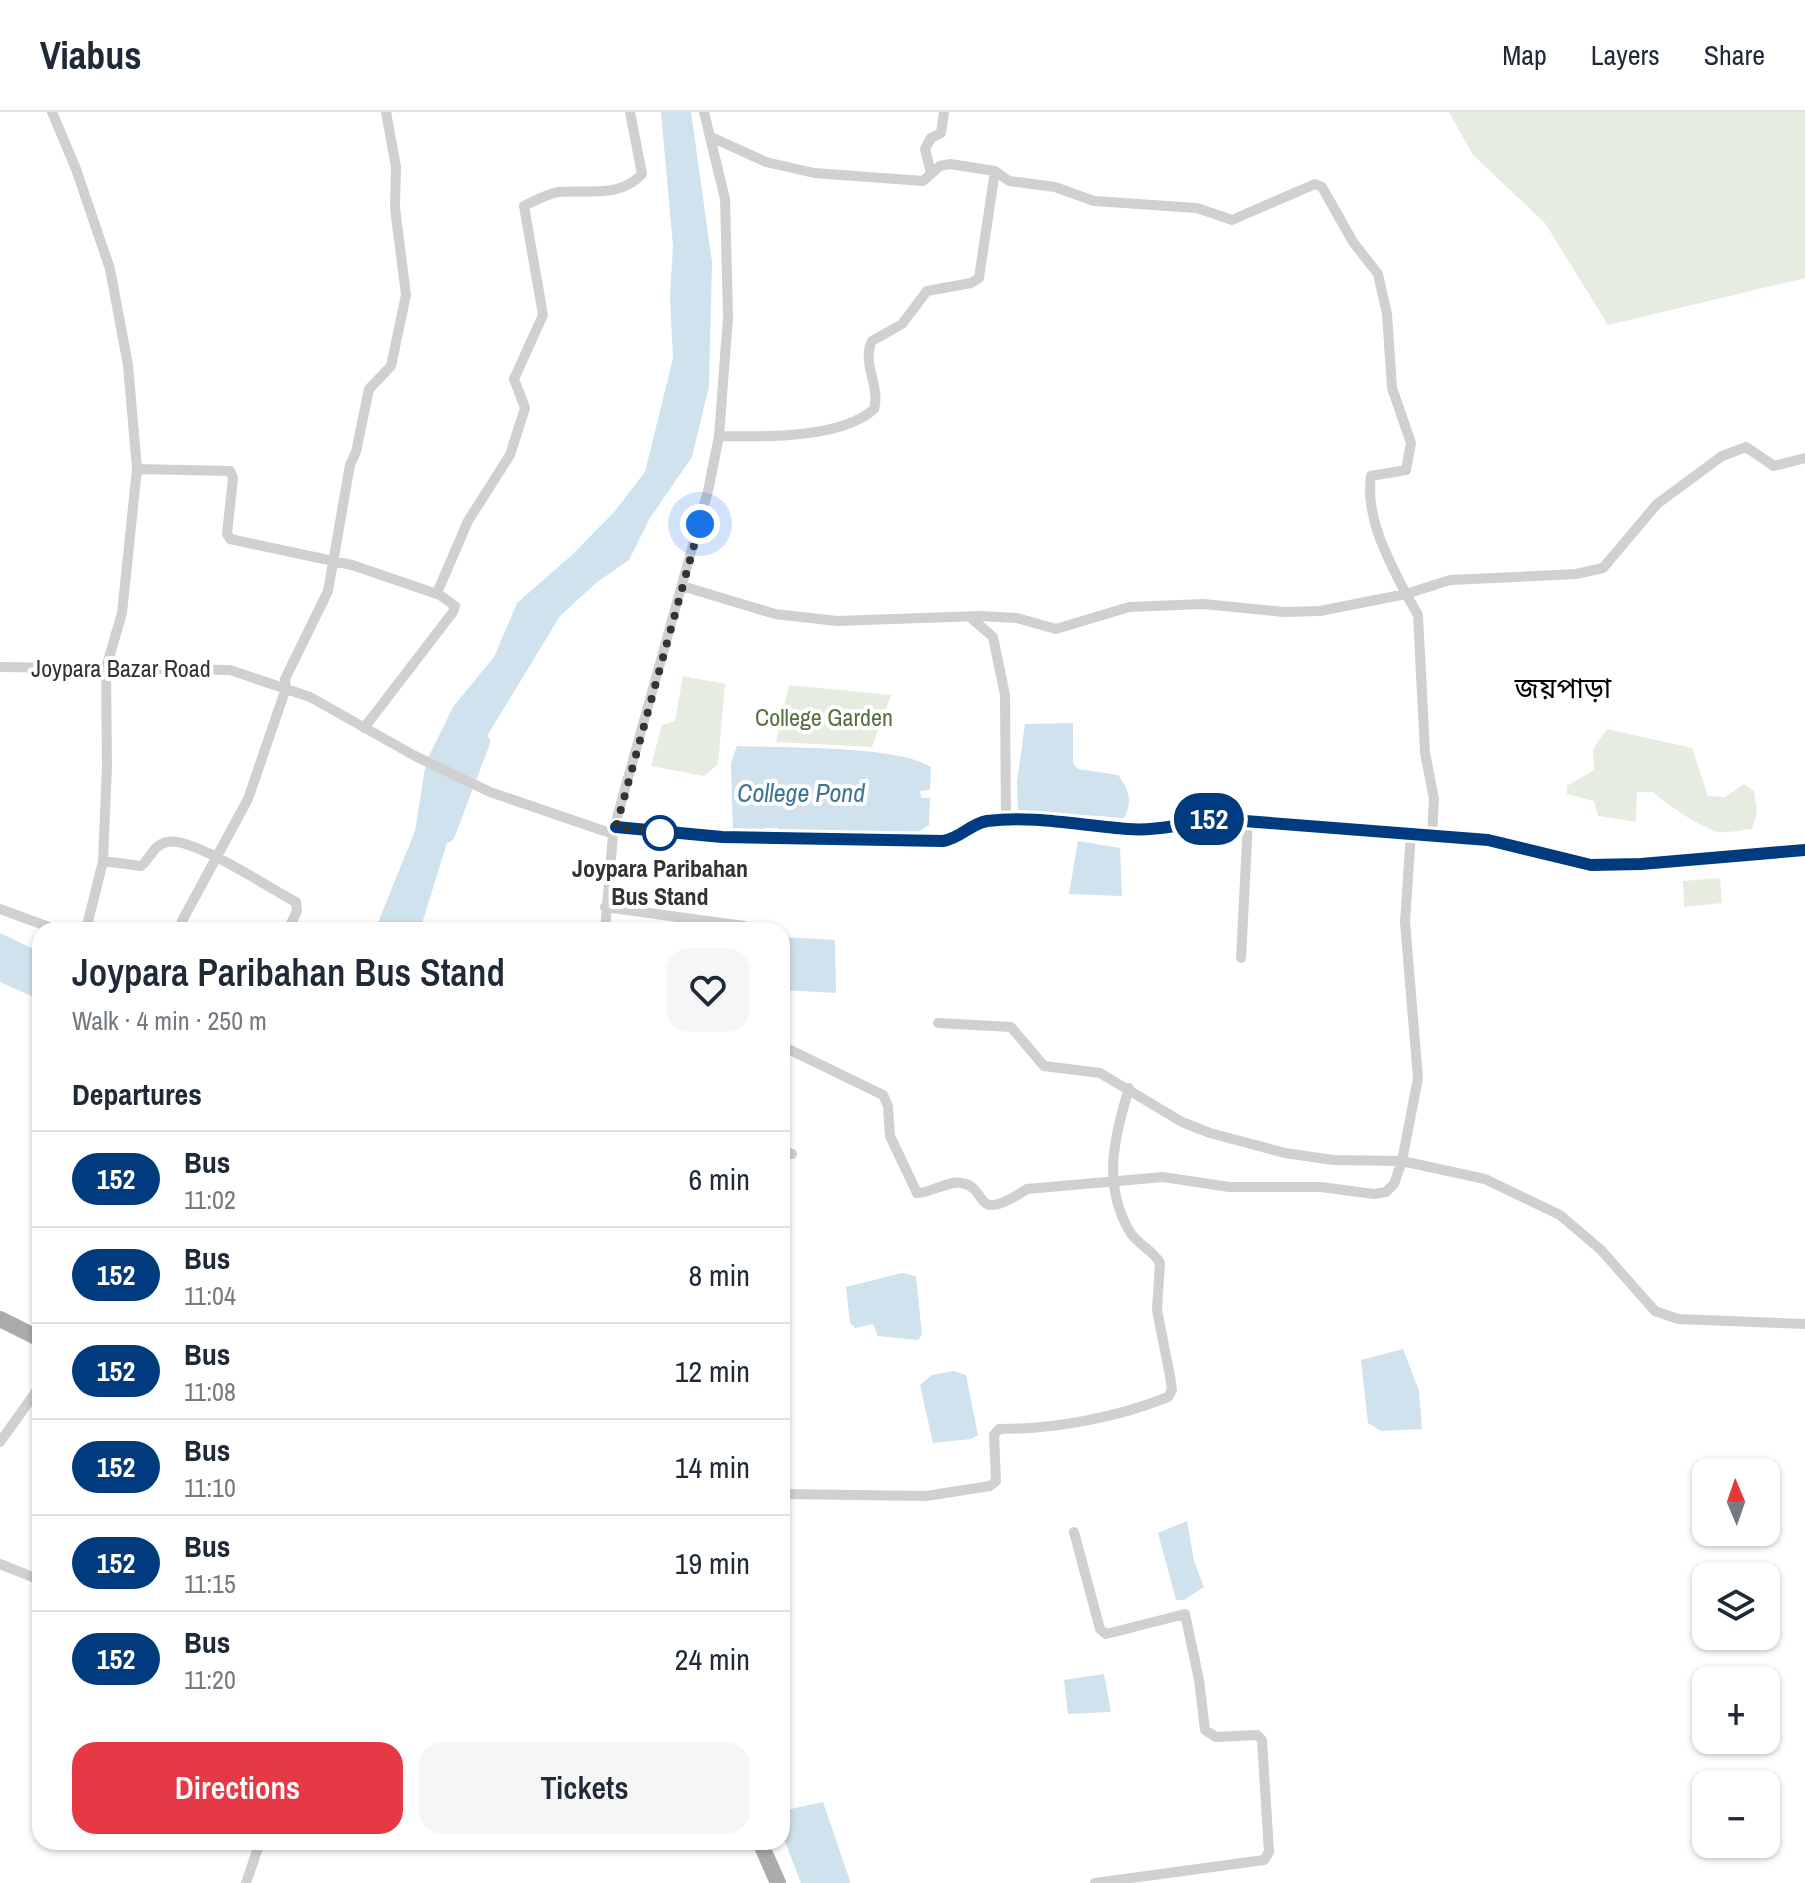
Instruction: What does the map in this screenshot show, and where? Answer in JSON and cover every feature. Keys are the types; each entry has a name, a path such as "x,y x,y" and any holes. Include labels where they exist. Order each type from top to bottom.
{"main road":[{"path":"0,1319 32,1335"},
{"path":"764,1850 778,1883"}],"street":[{"path":"52,112 76,169 110,269 128,365 137,469 122,613 106,668 107,766 103,861 88,922"},
{"path":"182,921 219,859 261,771 286,688 285,679 328,591 350,465 369,389 391,366 406,295 395,208 396,167 386,112"},
{"path":"437,594 468,521 510,455 524,415 524,399 514,379 543,315 524,206 557,192 598,194 630,186 642,174 630,112"},
{"path":"605,922 614,830 682,586 719,436 728,317 725,199 704,112"},
{"path":"931,173 925,149 931,138 941,133 944,112"},
{"path":"711,137 766,162 814,173 894,182 923,181 940,166 950,164 995,171 1009,181 1055,187 1094,201 1197,208 1232,220 1315,184 1322,187 1353,242 1378,274 1387,314 1392,388 1411,443 1406,470 1371,476 1369,488 1377,530 1418,615 1425,753 1434,799 1432,835"},
{"path":"719,436 769,437 850,424 874,409 877,397 869,358 872,341 902,324 927,291 971,283 979,278 995,171"},
{"path":"682,586 775,614 837,621 1017,618 1056,629 1129,607 1203,604 1284,612 1320,611 1406,594 1450,580 1576,574 1603,568 1657,504 1722,456 1746,447 1774,466 1805,458"},
{"path":"137,469 230,471 233,478 227,534 230,539 334,562 437,594 453,604 453,612 364,728"},
{"path":"970,617 993,637 1005,695 1006,821"},
{"name":"Joypara Bazar Road","path":"0,667 230,670 286,688 490,792 614,830 722,837 943,841 956,839 982,822 1077,822 1128,829 1202,819 1411,833 1501,843 1591,865 1641,864 1805,850"},
{"path":"1241,958 1248,821"},
{"path":"790,1050 883,1095 888,1106 890,1136 917,1193 958,1182 966,1184 982,1202 990,1206 1009,1201 1027,1189 1163,1177 1229,1187 1321,1187 1374,1194 1386,1192 1394,1184 1402,1161 1418,1078 1405,922 1411,833"},
{"path":"103,861 141,866 154,847 178,841 219,859 296,902 297,911 292,922"},
{"path":"605,907 715,922"},
{"path":"0,909 35,922"},
{"path":"938,1023 1004,1025 1018,1033 1044,1066 1100,1073 1182,1122 1210,1133 1317,1159 1402,1161 1485,1179 1560,1215 1601,1250 1655,1311 1678,1319 1805,1324"},
{"path":"790,1494 898,1497 975,1489 996,1481 994,1435 999,1429 1026,1431 1054,1426 1168,1397 1172,1390 1157,1310 1160,1263 1130,1233 1114,1200 1113,1159 1129,1088"},
{"path":"0,1442 32,1397"},
{"path":"1074,1532 1103,1633 1185,1614 1205,1730 1216,1737 1257,1735 1262,1740 1269,1852 1264,1860 1095,1883"},
{"path":"0,1564 32,1577"},
{"path":"246,1883 257,1850"}],"green space":[{"path":"1449,112 1805,112 1805,278 1608,325 1545,223 1473,155"},
{"path":"683,676 725,684 718,764 704,776 651,766 662,725 675,721"},
{"name":"College Garden","path":"789,685 891,695 872,747 776,742"},
{"path":"1607,729 1692,748 1708,796 1725,797 1744,784 1754,791 1757,812 1752,829 1713,831 1653,792 1637,792 1636,822 1598,816 1594,801 1567,794 1567,786 1594,770 1593,749"},
{"path":"1720,878 1722,903 1684,907 1683,881"}],"water":[{"path":"661,112 691,112 712,262 709,386 692,457 650,518 629,560 596,583 560,616 473,759 422,922 378,922 415,831 426,762 453,707 494,657 517,603 573,554 614,512 645,472 673,358 670,298 673,246"},
{"path":"1073,723 1073,763 1078,769 1118,775 1128,796 1124,818 1018,810 1017,782 1025,724"},
{"name":"College Pond","path":"737,746 866,751 915,760 931,767 930,790 920,791 921,798 930,798 929,825 916,833 779,834 778,828 764,828 764,834 733,832 731,763"},
{"path":"1078,841 1120,848 1122,896 1069,894"},
{"path":"0,933 32,948 32,996 0,982"},
{"path":"790,937 835,940 836,993 790,990"},
{"path":"902,1273 916,1276 922,1335 918,1340 878,1336 873,1324 855,1328 850,1323 846,1287"},
{"path":"1403,1349 1419,1391 1422,1429 1381,1431 1368,1423 1361,1360"},
{"path":"954,1371 966,1375 978,1435 971,1439 933,1443 920,1385 932,1375"},
{"path":"1187,1521 1194,1561 1204,1587 1184,1600 1176,1600 1158,1533"},
{"path":"1104,1674 1111,1712 1068,1714 1064,1680"},
{"path":"823,1802 850,1883 801,1883 788,1850 790,1809"}],"waterway":[{"path":"446,834 481,742"}],"bus line":[{"name":"152","path":"616,827 722,837 943,841 956,839 972,826 991,821 1077,822 1145,829 1202,819 1299,823 1488,840 1591,865 1641,864 1805,850"}],"place":[{"name":"Joypara Paribahan Bus Stand","path":"660,833"}],"district":[{"name":"জয়পাড়া","path":"1563,688"}],"route":[{"path":"660,833 665,833 616,827 700,524"}]}
